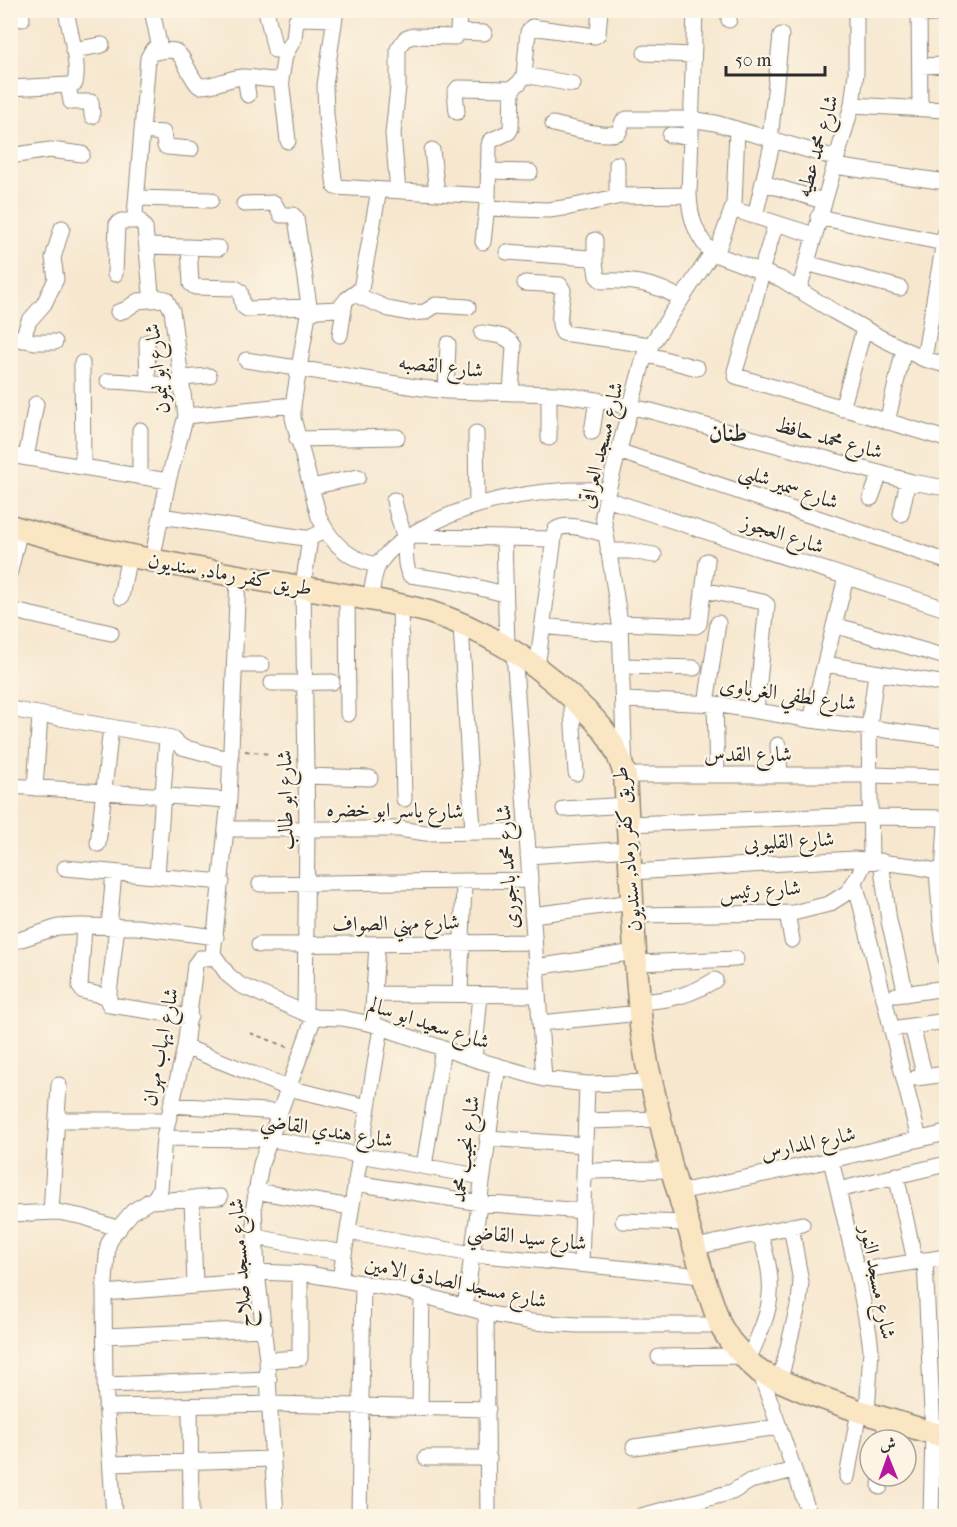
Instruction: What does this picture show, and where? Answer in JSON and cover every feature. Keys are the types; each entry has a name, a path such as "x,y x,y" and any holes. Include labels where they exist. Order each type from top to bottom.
{"street":[{"path":"10,88 72,85 76,80 66,10"},
{"name":"شارع ابو ليمون","path":"152,10 159,44 148,58 135,215 145,228 151,293 156,297 166,299 172,311 186,416 168,481 152,561"},
{"path":"266,10 275,50 288,50"},
{"path":"398,191 393,134 398,87 398,49 405,39 412,36 455,37 458,32 459,10"},
{"path":"457,112 455,92 458,88 512,88 520,82 524,75 528,32 532,27 595,36 598,34 600,10"},
{"path":"695,10 689,195 690,214 704,244 714,254 781,279 864,329 904,350 946,365"},
{"name":"شارع محمد عطيه","path":"799,290 818,217 852,105 856,74 856,10"},
{"path":"920,109 920,13 946,13"},
{"path":"288,141 280,79 288,50 294,39 296,20 335,15 326,68 325,104 336,187 437,193 549,210 617,197 689,195"},
{"path":"458,32 484,33"},
{"path":"755,216 772,139 781,35"},
{"path":"73,50 102,45"},
{"path":"151,52 173,50 178,53 193,81 199,87 211,87 245,77 272,81 280,79"},
{"path":"645,53 693,55"},
{"path":"920,66 946,65"},
{"path":"524,75 573,84"},
{"path":"245,77 248,95"},
{"path":"69,85 71,102 91,102 92,116"},
{"path":"483,242 488,202 490,141 509,132 511,128 512,88"},
{"path":"852,105 946,111"},
{"path":"553,124 613,134 620,132 622,121 627,119 691,119 772,139 835,162 946,182"},
{"name":"شارع مسجد العراقى","path":"625,775 620,629 603,515 618,451 648,350 714,254 732,209 735,193 737,129"},
{"path":"143,131 163,133 167,147 191,149"},
{"path":"670,135 690,136"},
{"path":"10,156 50,150 82,154"},
{"path":"432,150 437,193"},
{"path":"617,164 617,197"},
{"path":"488,171 530,172"},
{"path":"763,183 823,201"},
{"path":"189,247 191,284 195,287 235,288 240,291 243,306 247,309 339,309 358,292 363,282 379,190"},
{"path":"137,198 212,200"},
{"path":"244,204 274,203 281,215 292,215 296,218 310,309 293,405 294,425 319,517 325,528 341,549 351,556 364,563 378,565 370,599"},
{"path":"732,209 813,235"},
{"path":"818,217 945,236 924,359"},
{"path":"115,274 117,224 140,221"},
{"path":"776,223 735,371 738,378 946,439"},
{"path":"55,342 16,339 44,304 56,279 53,258 62,228"},
{"path":"595,240 597,276 602,281 637,281 655,285 681,299"},
{"path":"147,246 219,248"},
{"path":"10,247 10,271"},
{"path":"507,252 585,257 595,263"},
{"path":"806,263 900,288"},
{"path":"525,283 560,285 563,290 560,329 563,333 648,350 697,368"},
{"path":"349,298 409,313 425,312 436,305 468,307"},
{"path":"340,335 349,298"},
{"path":"118,312 138,301 166,299"},
{"path":"842,409 864,329"},
{"path":"482,333 510,339 513,343 511,393"},
{"path":"147,342 148,384"},
{"path":"446,390 448,344"},
{"path":"887,422 904,350"},
{"name":"شارع القصبه","path":"246,360 415,387 549,394 597,400 632,408"},
{"path":"82,363 83,467"},
{"path":"108,381 142,381 156,386 209,376"},
{"path":"549,394 549,438"},
{"path":"592,432 597,400"},
{"path":"36,404 18,457 168,481"},
{"path":"186,416 293,405"},
{"name":"شارع محمد حافظ","path":"632,408 908,482 946,488"},
{"path":"140,430 140,477"},
{"path":"476,433 477,505"},
{"path":"297,439 397,437"},
{"name":"شارع سمير شلبى","path":"618,451 946,561"},
{"path":"871,498 880,473"},
{"path":"311,487 358,477"},
{"path":"901,514 908,482"},
{"name":"شارع العجوز","path":"378,565 387,553 406,537 448,516 477,505 517,495 547,491 607,495 946,609"},
{"path":"394,500 397,520 406,537 407,569 410,575 451,581 505,594"},
{"path":"161,516 310,538 325,528"},
{"path":"537,668 556,528 562,526 605,534"},
{"path":"10,571 15,528"},
{"name":"طريق كفر رماد, سنديون","path":"15,528 152,561 370,599 431,613 511,650 537,668 571,696 608,736 618,753 625,775 640,1007 651,1082 672,1170 720,1325 730,1341 758,1367"},
{"path":"406,537 553,539"},
{"name":"شارع ابو طالب","path":"310,538 303,587 307,830 306,945 310,1015"},
{"name":"شارع محمد باجورى","path":"504,538 505,594 530,880 543,1079"},
{"path":"608,551 631,551 654,555"},
{"path":"121,597 129,555"},
{"path":"542,626 620,629 696,626 699,624 707,561"},
{"path":"213,954 229,800 238,576"},
{"path":"812,720 846,577"},
{"path":"704,590 763,602 767,608 756,710"},
{"path":"347,595 348,714"},
{"path":"400,605 404,799"},
{"path":"10,610 111,633"},
{"path":"717,775 710,704 718,623"},
{"path":"461,625 473,832"},
{"path":"834,625 946,657"},
{"path":"825,664 946,684"},
{"path":"235,665 262,665"},
{"path":"623,666 694,668"},
{"path":"876,674 869,727 873,860 906,994"},
{"path":"272,683 332,682"},
{"path":"571,696 576,773"},
{"name":"شارع لطفي الغرباوى","path":"624,700 710,704 946,738"},
{"path":"10,709 167,738 176,741 182,747 231,755"},
{"path":"35,788 40,715"},
{"path":"98,844 111,727"},
{"path":"157,876 167,738"},
{"path":"778,745 780,775"},
{"name":"شارع القدس","path":"625,775 946,777"},
{"path":"306,776 370,778"},
{"path":"10,786 229,800"},
{"path":"564,809 628,814 946,818"},
{"path":"946,823 941,922 946,959"},
{"name":"شارع ياسر ابو خضره","path":"227,829 392,829 426,833 526,831"},
{"path":"528,856 631,849"},
{"name":"شارع القليوبى","path":"632,872 811,861 873,860 942,873"},
{"name":"شارع رئيس","path":"532,915 634,908 788,913 829,904 848,892 873,860"},
{"path":"65,868 222,882"},
{"path":"114,873 108,999 110,1005 116,1008 189,1017"},
{"path":"260,884 464,883 530,880"},
{"path":"855,882 920,1139"},
{"path":"460,994 464,883"},
{"path":"788,913 792,940"},
{"path":"10,943 58,927 84,926 137,927 216,937"},
{"path":"84,926 80,987 83,991 108,999"},
{"name":"شارع مهني الصواف","path":"259,945 534,942"},
{"path":"340,1279 368,1107 376,1026 374,994 377,945"},
{"name":"شارع سعيد ابو سالم","path":"213,954 228,975 240,985 310,1015 342,1018 376,1026 474,1059 543,1079 587,1084 651,1082"},
{"name":"شارع ايهاب مهران","path":"114,1516 105,1384 104,1293 108,1245 114,1233 133,1211 155,1198 160,1190 164,1138 185,1047 195,965 200,958 208,958 213,954"},
{"path":"536,967 636,958 736,959"},
{"path":"540,1023 640,1007 679,998 698,991 715,980"},
{"path":"883,997 946,988"},
{"path":"374,994 538,995"},
{"path":"474,1059 480,995"},
{"name":"شارع مسجد صلاح","path":"276,1516 269,1379 265,1329 257,1276 255,1191 261,1164 302,1052 310,1015"},
{"path":"891,1029 946,1021"},
{"path":"912,1026 925,1077"},
{"path":"185,1047 288,1088 368,1107"},
{"path":"424,1166 443,1048"},
{"name":"شارع نجيب محمد","path":"465,1307 498,1066"},
{"path":"904,1079 946,1074"},
{"path":"581,1264 587,1084"},
{"path":"51,1212 59,1085"},
{"path":"57,1120 169,1113 280,1112"},
{"path":"586,1121 661,1119"},
{"name":"شارع المدارس","path":"679,1192 946,1134"},
{"name":"شارع هندي القاضي","path":"164,1138 270,1139 483,1177"},
{"path":"488,1138 585,1145"},
{"name":"شارع مسجد النور","path":"831,1160 857,1271 871,1350 874,1421 846,1477"},
{"path":"838,1190 946,1164"},
{"path":"584,1171 672,1170"},
{"path":"896,1175 920,1260 940,1435 931,1516"},
{"path":"355,1183 480,1203 583,1211"},
{"path":"255,1191 351,1207"},
{"path":"149,1201 220,1197"},
{"path":"192,1198 195,1286"},
{"path":"10,1214 51,1212 84,1217 119,1228"},
{"path":"623,1221 688,1223"},
{"path":"696,1247 796,1225 801,1282 799,1302 758,1367"},
{"name":"شارع سيد القاضي","path":"348,1232 472,1254 703,1276"},
{"path":"760,1233 770,1275 770,1294 758,1367 810,1516"},
{"path":"255,1237 344,1253"},
{"path":"267,1360 300,1358 304,1273 310,1247"},
{"path":"857,1271 946,1257"},
{"name":"شارع مسجد الصادق الامين","path":"104,1293 195,1286 257,1276 304,1273 422,1294 486,1313 532,1322 578,1325 720,1325"},
{"path":"359,1516 363,1283"},
{"path":"420,1407 422,1294"},
{"path":"486,1313 488,1516"},
{"path":"105,1336 265,1329"},
{"path":"659,1357 758,1367 874,1421 940,1435"},
{"path":"105,1384 269,1379"},
{"path":"106,1407 270,1404 488,1409"},
{"path":"190,1406 191,1516"},
{"path":"634,1447 779,1426"},
{"path":"426,1458 489,1458"},
{"path":"111,1464 273,1459"},
{"path":"641,1516 657,1514 732,1492 750,1481 794,1470"}],"path":[{"path":"231,755 269,754"},
{"path":"250,1033 302,1052"}],"district":[{"name":"طنان","path":"728,433"}]}
